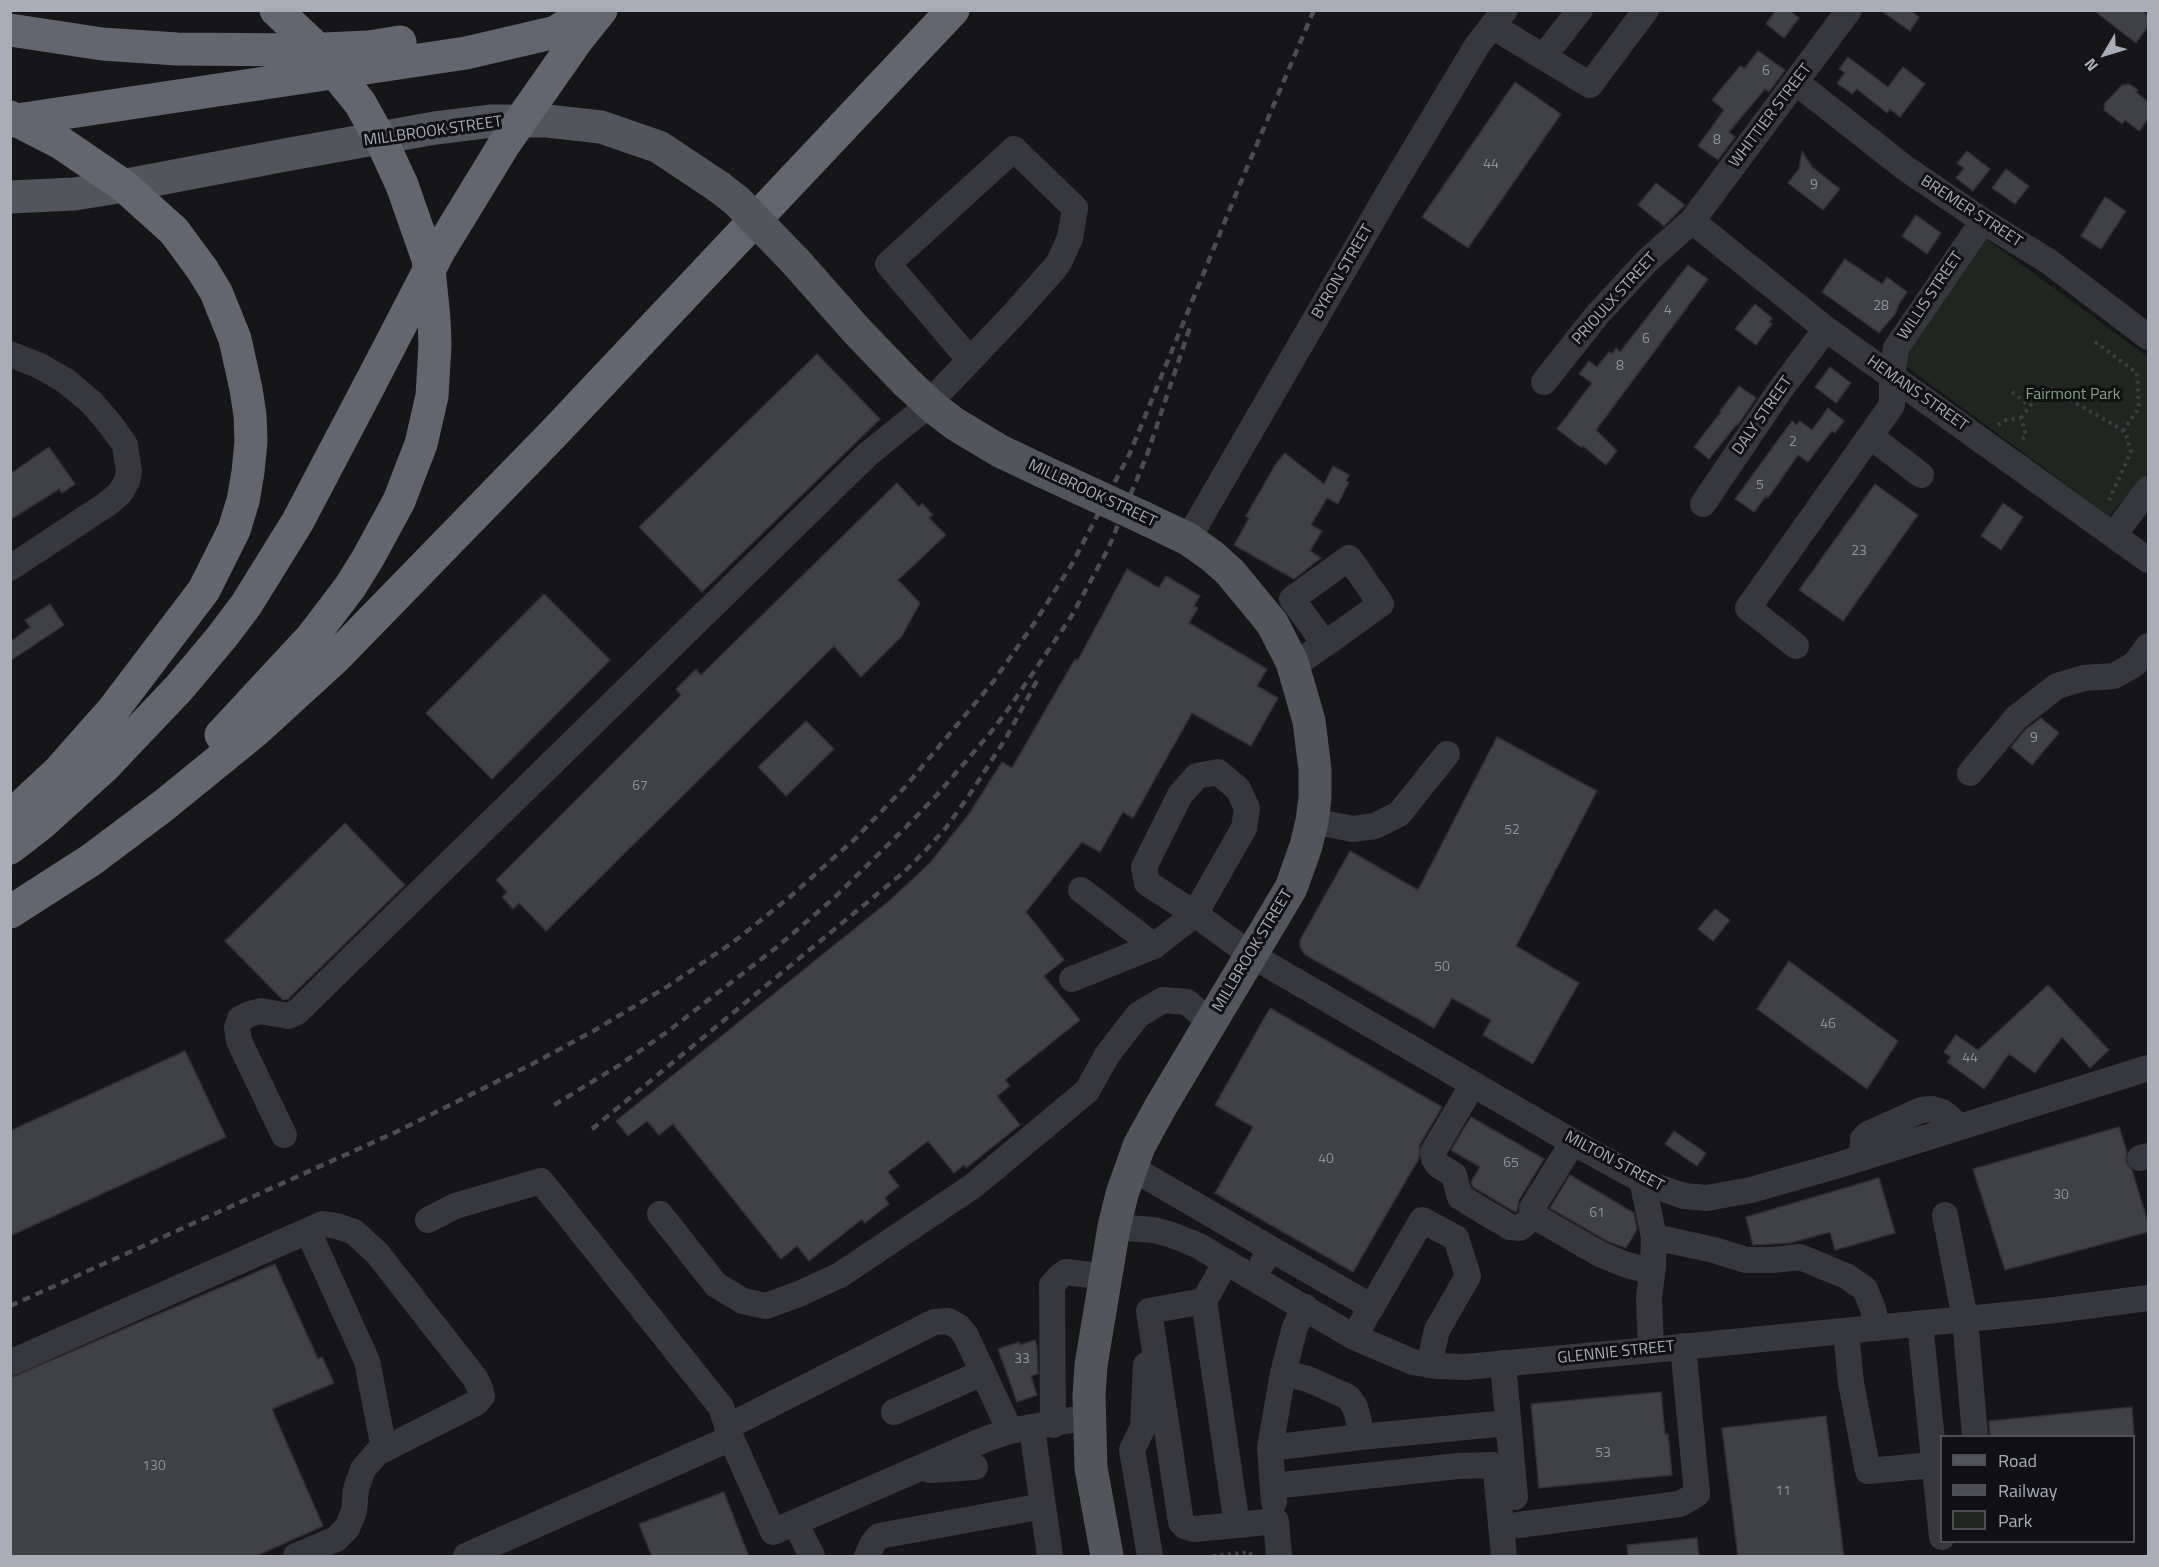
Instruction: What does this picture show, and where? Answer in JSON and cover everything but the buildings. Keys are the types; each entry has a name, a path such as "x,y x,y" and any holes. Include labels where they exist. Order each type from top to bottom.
{"highway":[{"path":"124,836 265,689 330,614 368,558 394,511 411,473 427,420 433,387 435,345 428,259 402,185 379,136 360,103 313,45 276,10"},
{"path":"10,30 102,44 177,49 303,50 368,47 432,38 570,10"},
{"path":"10,121 466,53 556,32 589,10"},
{"path":"10,848 41,824 105,766 179,688 246,605 298,521 439,251 505,143 601,10"},
{"path":"10,912 124,836 187,787 260,726 358,637 953,10"},
{"path":"10,117 61,143 124,186 174,231 202,268 227,315 237,347 248,398 251,441 243,501 234,530 204,590 113,711 59,771 10,817"}],"main road":[{"name":"MILLBROOK STREET","path":"10,197 85,192 435,129 492,122 574,123 616,132 659,147 737,201 907,383 955,424 999,451 1188,539 1230,572 1248,591 1272,623 1293,666 1309,722 1315,770 1312,821 1291,888 1161,1106 1130,1167 1114,1227 1091,1365 1089,1417 1091,1468 1107,1557"}],"street":[{"path":"1543,57 1580,10"},
{"path":"1498,18 1543,57 1590,85 1646,10"},
{"name":"WHITTIER STREET","path":"1692,221 1849,10"},
{"name":"BYRON STREET","path":"1188,539 1386,197 1478,44 1498,18"},
{"name":"BREMER STREET","path":"1797,82 1905,168 1983,221 2048,261 2148,337"},
{"path":"284,1135 239,1041 237,1027 240,1019 261,1011 288,1016 297,1012 868,454 905,426 929,403 970,360 1054,269 1070,238 1075,208 1014,149 888,264 970,360"},
{"name":"HEMANS STREET","path":"1692,221 1826,329 2148,560"},
{"name":"PRIOULX STREET","path":"1544,382 1597,315 1647,261 1692,221"},
{"name":"WILLIS STREET","path":"1796,646 1748,608 1892,405 1892,377 1896,348 1983,221"},
{"name":"DALY STREET","path":"1703,504 1780,390 1826,329"},
{"path":"10,354 40,366 66,381 92,403 125,445 129,472 120,493 107,504 10,568"},
{"path":"1870,436 1921,475"},
{"path":"2114,535 2148,489"},
{"path":"1293,666 1382,604 1349,558 1292,599 1324,644"},
{"path":"1970,773 2016,718 2057,686 2084,678 2114,676 2135,664 2148,646"},
{"path":"1312,821 1353,828 1375,826 1399,814 1447,754"},
{"name":"MILTON STREET","path":"1195,915 1244,828 1247,807 1238,789 1218,772 1197,776 1180,795 1144,867 1147,883 1251,955 1573,1142 1642,1180 1684,1196 1707,1198 1751,1190 1862,1158 2148,1068"},
{"path":"1081,890 1154,946"},
{"path":"1072,979 1154,946 1195,915"},
{"path":"660,1214 716,1285 743,1301 766,1306 840,1275 973,1186 1087,1091 1107,1055 1138,1015 1163,1000 1187,1002 1210,1022"},
{"path":"1473,1084 1433,1152 1434,1159 1454,1175 1460,1197 1510,1227 1520,1228 1534,1216"},
{"path":"1573,1142 1532,1208 1534,1216 1600,1254 1652,1272"},
{"path":"1130,1167 1372,1307"},
{"path":"1642,1180 1654,1238 1649,1298 1651,1350"},
{"path":"428,1220 455,1206 541,1182 721,1407 729,1433 773,1532 986,1439 1089,1417"},
{"path":"1946,1215 1965,1319 1974,1435"},
{"path":"1354,1337 1422,1220 1456,1238 1468,1276 1437,1330 1429,1365"},
{"path":"10,1363 323,1224 354,1232 364,1239 475,1378 482,1396 476,1403 377,1453 363,1469 354,1511 347,1528 336,1539 296,1557"},
{"name":"GLENNIE STREET","path":"1114,1227 1143,1229 1172,1235 1197,1245 1354,1337 1393,1355 1429,1365 1465,1367 1503,1364 1920,1324 2148,1298"},
{"path":"308,1231 367,1361 384,1449"},
{"path":"1654,1238 1714,1250 1746,1260 1800,1257 1846,1276 1865,1289 1877,1328"},
{"path":"1253,1278 1271,1249"},
{"path":"1226,1262 1204,1301 1237,1525"},
{"path":"1050,1557 1032,1428 1052,1285 1066,1272 1107,1277"},
{"path":"1149,1311 1204,1301"},
{"path":"1279,1557 1270,1448 1282,1373 1294,1327 1305,1307"},
{"path":"1149,1311 1181,1522 1186,1527 1194,1529 1276,1521"},
{"path":"1149,1311 1143,1427 1132,1450 1150,1557"},
{"path":"465,1556 729,1433 934,1322 948,1321 959,1327 966,1336 982,1373 1032,1428"},
{"path":"1920,1324 1940,1524"},
{"path":"1846,1331 1851,1383 1868,1471 1933,1465"},
{"path":"1518,1525 1680,1504 1697,1494 1683,1346"},
{"path":"1503,1364 1521,1557"},
{"path":"894,1412 982,1373"},
{"path":"1282,1373 1308,1379 1348,1397 1355,1407 1360,1437"},
{"path":"1270,1448 1508,1423"},
{"path":"1273,1486 1458,1466 1492,1465 1496,1470 1504,1557"},
{"path":"912,1471 975,1467"},
{"path":"867,1557 879,1536 1043,1506"},
{"path":"795,1523 812,1557"}],"path":[{"path":"2095,342 2137,373 2139,408 2123,431"},
{"path":"1992,431 2006,420 2021,418 2044,387 2050,388 2123,431 2131,452 2106,504"},
{"path":"2012,392 2030,406"},
{"path":"2015,448 2026,435 2021,418"},
{"path":"1213,1557 1250,1552 1251,1557"}],"green space":[{"name":"Fairmont Park","path":"1984,237 2148,357 2148,474 2109,516 1899,361"}],"railway":[{"path":"10,1306 396,1132 595,1030 665,988 732,943 791,896 856,838 905,787 993,682 1072,564 1130,453 1314,10"},
{"path":"554,1105 618,1066 667,1032 777,947 834,898 906,827 991,732 1071,617 1108,549 1147,455 1191,324"},
{"path":"592,1129 904,872 925,851 945,829 968,797 1006,738 1039,677"}]}
